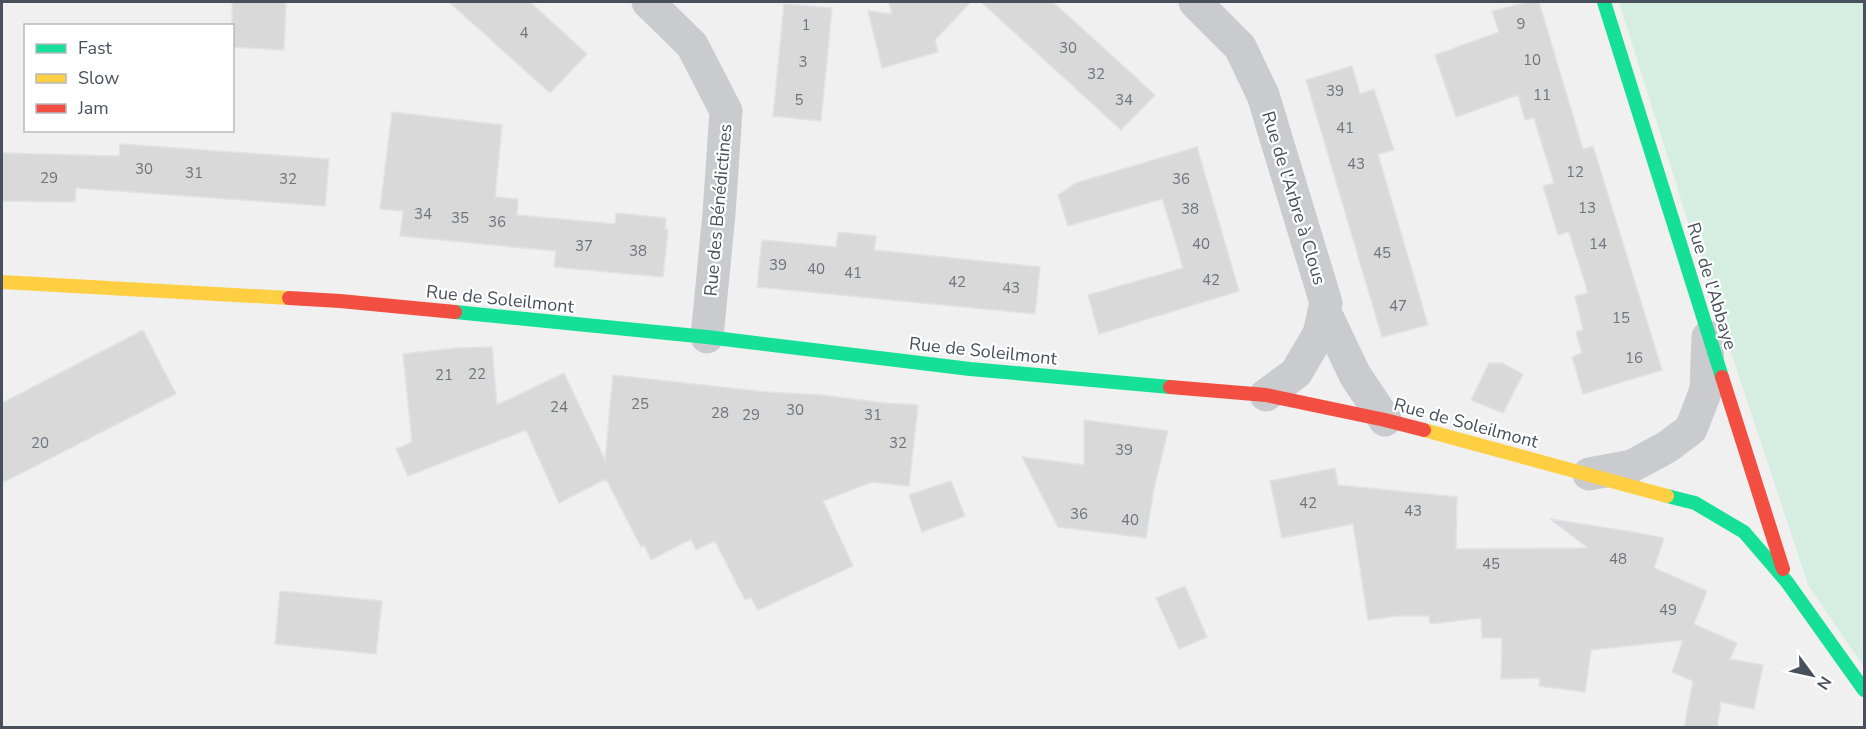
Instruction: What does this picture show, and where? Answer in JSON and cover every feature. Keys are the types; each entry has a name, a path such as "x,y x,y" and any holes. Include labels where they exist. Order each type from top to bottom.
{"street":[{"name":"Rue des Bénédictines","path":"648,2 692,45 726,111 707,337"},
{"name":"Rue de l'Arbre à Clous","path":"1195,2 1240,47 1263,95 1326,303 1319,334 1296,373 1266,395"},
{"name":"Rue de l'Abbaye","path":"1604,2 1787,582"},
{"name":"Rue de Soleilmont","path":"2,282 340,301 707,337 970,369 1266,395 1385,420 1695,503 1744,532 1787,582 1864,690"},
{"path":"1324,310 1354,375 1385,420"},
{"path":"1589,474 1632,466 1666,447 1691,429 1706,390 1708,335"}],"green space":[{"path":"1619,2 1864,2 1864,667 1808,585 1690,228"}],"building":[{"path":"232,2 286,2 284,50 234,47 234,24 232,24"},
{"path":"449,2 530,2 587,54 550,93"},
{"path":"889,2 971,2 935,40 938,52 882,68 868,11 892,14"},
{"path":"981,2 1053,2 1155,95 1121,130"},
{"path":"1528,2 1539,2 1583,149 1593,146 1662,370 1583,394 1572,357 1582,353 1576,332 1583,330 1575,296 1588,293 1569,232 1558,235 1543,186 1554,183 1534,118 1525,120 1518,95 1456,117 1435,55 1499,32 1492,11"},
{"path":"784,4 832,8 821,121 773,116"},
{"path":"1352,66 1360,94 1374,89 1394,150 1378,154 1428,325 1382,337 1306,80"},
{"path":"392,112 502,125 495,197 518,199 517,215 615,224 616,213 666,218 665,229 668,230 663,277 554,267 556,251 400,236 403,211 380,209"},
{"path":"120,144 329,159 325,206 76,188 75,202 2,201 2,153 119,156"},
{"path":"1197,147 1239,291 1099,334 1088,295 1183,268 1173,233 1162,199 1068,226 1058,195 1076,183"},
{"path":"838,232 876,236 874,250 1040,267 1035,314 757,287 762,240 836,247"},
{"path":"143,330 176,394 2,483 2,403"},
{"path":"492,347 497,405 564,373 605,460 613,375 767,392 918,405 909,486 872,482 823,501 853,566 758,610 751,598 745,600 715,541 696,550 691,539 651,560 644,545 641,547 606,479 559,503 526,430 408,476 396,449 412,442 403,354 456,348"},
{"path":"1489,363 1502,363 1523,374 1503,413 1471,400"},
{"path":"1084,420 1168,431 1154,488 1146,538 1058,527 1022,457 1084,465"},
{"path":"1335,468 1338,485 1457,497 1456,549 1588,548 1550,519 1664,538 1654,568 1707,591 1694,624 1737,643 1730,659 1763,665 1754,709 1721,702 1717,728 1684,728 1693,681 1672,672 1683,640 1591,650 1585,692 1539,686 1540,678 1501,679 1502,638 1482,638 1481,618 1430,624 1429,616 1398,616 1368,620 1353,524 1282,538 1270,481"},
{"path":"951,481 965,516 922,532 909,495"},
{"path":"1185,586 1207,637 1179,649 1156,598"},
{"path":"280,591 382,601 376,654 275,644"}],"traffic: fast":[{"path":"1604,2 1722,377"},
{"path":"455,312 707,337 970,369 1170,387"},
{"path":"1667,496 1695,503 1744,532 1787,582 1864,690"}],"traffic: slow":[{"path":"2,282 289,298"},
{"path":"1424,430 1667,496"}],"traffic: jam":[{"path":"289,298 455,312"},
{"path":"1722,377 1783,569"},
{"path":"1170,387 1266,395 1424,430"}]}
